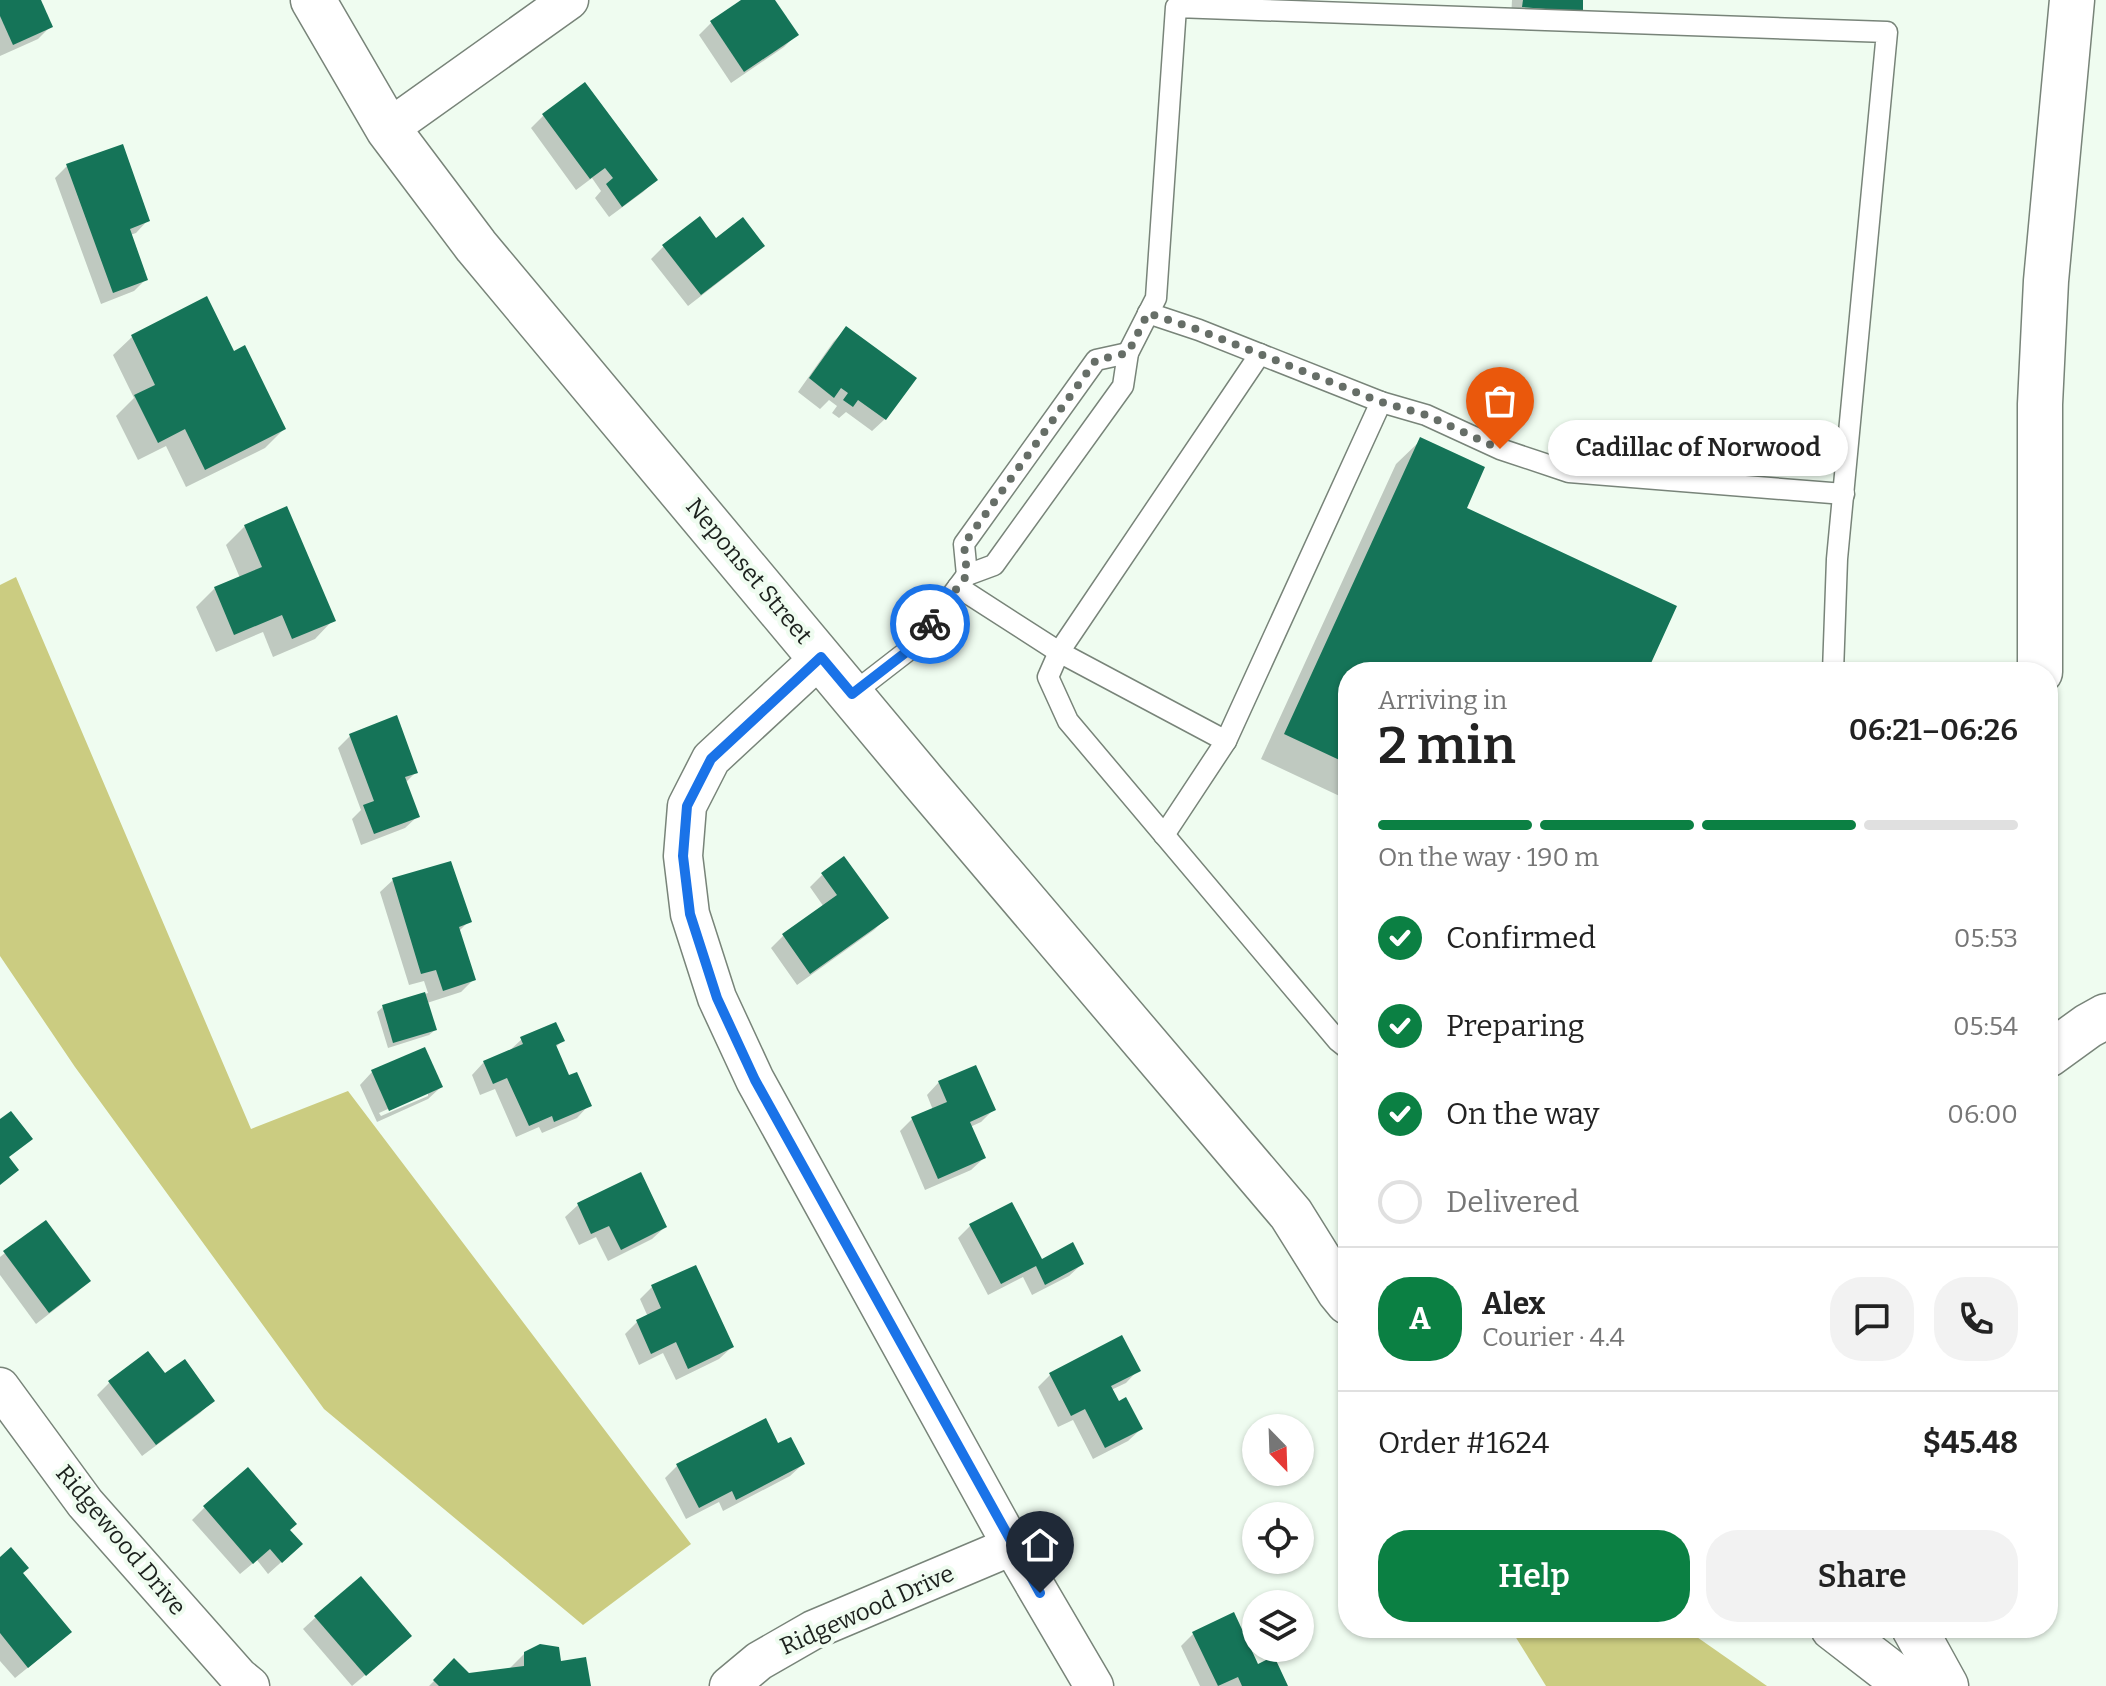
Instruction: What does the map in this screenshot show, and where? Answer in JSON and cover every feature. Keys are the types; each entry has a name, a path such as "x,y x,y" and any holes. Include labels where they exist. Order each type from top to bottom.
{"main road":[{"name":"Neponset Street","path":"313,0 388,129 476,246 821,657"},
{"path":"2040,662 2040,404 2046,281 2072,0"},
{"path":"821,657 1291,1214 1338,1289"},
{"path":"2058,1048 2106,1016"},
{"path":"1291,1214 1338,1251"},
{"path":"1846,1638 1908,1686"},
{"path":"1920,1638 1946,1686"}],"street":[{"path":"388,129 569,0"},
{"name":"Neponset Street","path":"821,657 711,759 687,806 683,856 690,914 717,998 755,1080 1012,1546 1094,1686"},
{"name":"Ridgewood Drive","path":"0,1387 85,1503 250,1686"},
{"name":"Ridgewood Drive","path":"729,1686 759,1661 813,1630 1012,1546"}],"lane":[{"path":"852,694 914,646 962,581 994,565 1123,386 1128,353 1156,298 1176,7 1887,32 1837,559 1833,662"},
{"path":"1148,313 1381,402 1426,415 1500,449 1569,472 1844,494"},
{"path":"962,581 964,544 1096,360 1128,353"},
{"path":"1260,354 1059,652 1048,677 1068,721 1338,1041"},
{"path":"1164,835 1226,741 1381,402"},
{"path":"962,581 1059,652 1226,741"}],"green space":[{"path":"16,577 251,1129 348,1091 691,1544 583,1625 324,1409 75,1067 0,956 0,585"},
{"path":"1516,1638 1698,1638 1767,1686 1546,1686"}],"building":[{"path":"0,0 41,0 53,27 13,45 0,16"},
{"path":"741,0 775,0 799,35 744,72 710,21"},
{"path":"1523,0 1583,0 1583,12 1522,7"},
{"path":"585,82 658,180 622,207 606,184 613,178 605,168 590,179 542,114"},
{"path":"123,144 150,221 130,229 148,280 113,293 66,164"},
{"path":"700,216 716,238 743,217 765,246 701,295 662,245"},
{"path":"207,296 234,351 245,345 286,429 205,470 185,429 158,443 134,395 155,385 131,335"},
{"path":"846,326 917,378 886,420 858,400 853,407 843,400 848,393 841,388 834,398 809,378"},
{"path":"1420,437 1485,467 1467,508 1677,606 1652,662 1338,662 1338,759 1284,734"},
{"path":"287,506 336,621 292,639 282,615 234,635 214,587 262,567 244,525"},
{"path":"397,715 418,773 405,777 420,817 374,834 363,805 374,801 349,734"},
{"path":"844,856 889,918 810,974 782,934 837,895 821,873"},
{"path":"451,861 472,922 459,927 476,980 443,991 436,970 421,974 392,878"},
{"path":"425,992 437,1030 393,1043 382,1005"},
{"path":"556,1022 565,1041 556,1045 569,1075 577,1072 592,1106 554,1122 552,1116 529,1126 507,1078 493,1084 483,1061 523,1044 520,1037"},
{"path":"425,1047 443,1087 389,1111 371,1070"},
{"path":"976,1065 996,1110 970,1122 986,1158 938,1179 911,1117 947,1102 938,1081"},
{"path":"11,1111 33,1139 9,1157 19,1170 0,1185 0,1119"},
{"path":"641,1172 667,1227 621,1250 609,1226 591,1234 577,1203"},
{"path":"1012,1202 1042,1259 1073,1242 1084,1264 1045,1285 1036,1266 1001,1284 969,1224"},
{"path":"46,1220 91,1281 49,1313 3,1251"},
{"path":"696,1265 734,1347 688,1369 676,1342 651,1354 636,1320 661,1308 651,1285"},
{"path":"1122,1335 1141,1371 1111,1386 1119,1401 1126,1397 1143,1429 1105,1448 1085,1409 1071,1416 1049,1373"},
{"path":"148,1351 165,1373 185,1359 215,1401 156,1445 108,1381"},
{"path":"766,1418 778,1443 791,1437 805,1464 736,1500 732,1491 699,1508 676,1464"},
{"path":"248,1467 297,1524 290,1530 303,1544 282,1563 270,1549 253,1564 203,1506"},
{"path":"11,1547 29,1568 23,1573 72,1632 28,1668 0,1633 0,1557"},
{"path":"361,1576 412,1636 366,1676 314,1616"},
{"path":"1234,1612 1242,1629 1242,1662 1277,1662 1288,1686 1242,1686 1238,1677 1218,1686 1192,1632"},
{"path":"540,1644 559,1647 561,1661 586,1657 591,1686 439,1686 433,1680 454,1658 469,1673 524,1666 524,1652"}],"way so far":[{"path":"930,624 967,575 964,544 1096,360 1128,353 1148,313 1381,402 1426,415 1500,449"}],"place":[{"name":"Cadillac of Norwood","path":"1500,449"}],"route":[{"path":"930,624 914,646 852,694 821,657 711,759 687,806 683,856 690,914 717,998 755,1080 1040,1593"}]}
